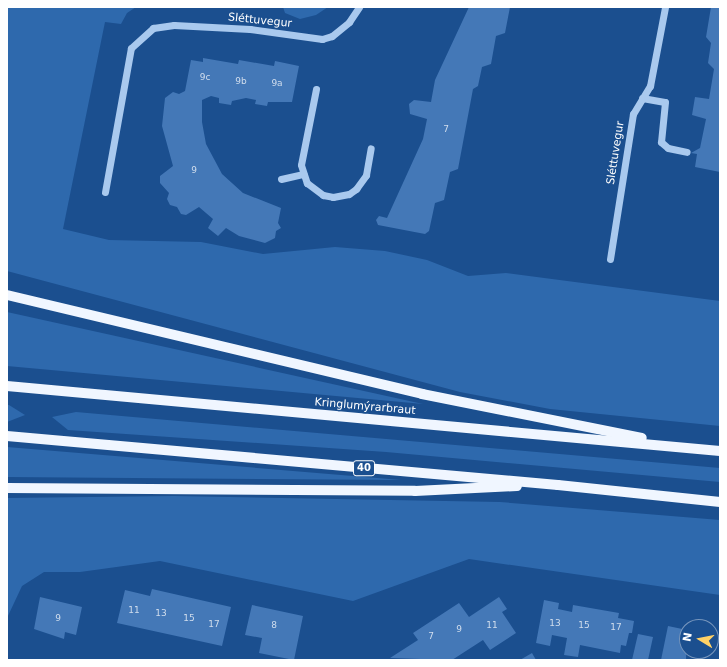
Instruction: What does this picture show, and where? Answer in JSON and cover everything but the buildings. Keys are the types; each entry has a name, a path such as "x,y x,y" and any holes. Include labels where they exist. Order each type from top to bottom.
{"main road":[{"path":"7,295 422,394 693,449"},
{"name":"Kringlumýrarbraut","path":"7,386 720,451"},
{"name":"40","path":"7,436 558,485 720,502"},
{"path":"7,488 415,491 558,485"}],"street":[{"name":"Sléttuvegur","path":"105,192 131,48 153,28 174,26 250,29 322,39 338,31 359,7"},
{"name":"Sléttuvegur","path":"610,259 633,114 650,86 665,7"},
{"path":"316,90 301,165 307,183 323,195 333,197 349,194 359,186 366,175 371,148"},
{"path":"642,98 665,102 661,142 668,148 686,152"},
{"path":"281,179 303,174"}],"shaded area":[{"path":"7,7 136,7 127,13 121,24 105,22 63,229 109,240 201,242 263,254 335,247 385,251 427,260 468,276 506,273 720,301 720,426 550,409 460,392 7,271"},
{"path":"283,7 328,7 316,15 300,19 285,13"},
{"path":"7,312 423,404 7,366"},
{"path":"7,405 9,405 25,415 7,422"},
{"path":"76,412 720,468 720,482 386,452 68,430 52,417"},
{"path":"7,447 401,480 7,477"},
{"path":"174,496 500,502 720,520 720,595 469,559 353,601 160,561 80,572 44,572 22,586 7,618 7,498"}]}
